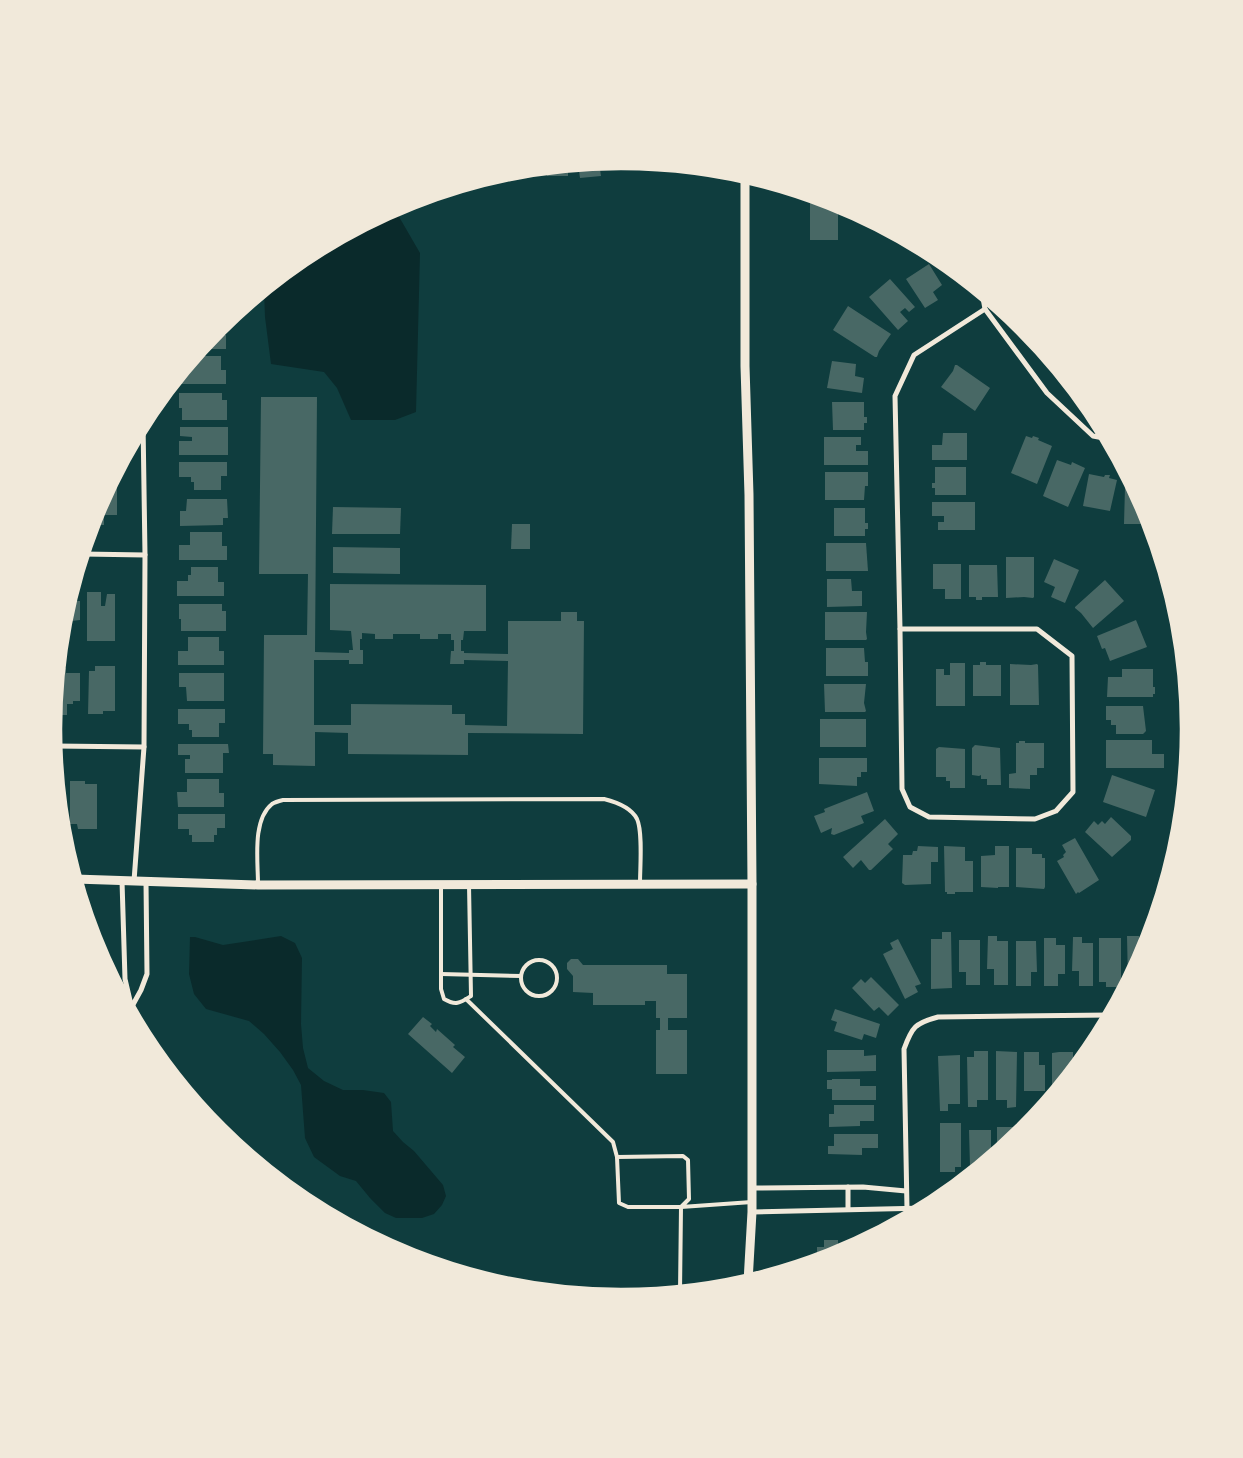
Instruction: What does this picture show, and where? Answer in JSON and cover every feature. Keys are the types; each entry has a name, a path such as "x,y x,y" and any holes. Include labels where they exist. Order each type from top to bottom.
{"street":[{"path":"746,183 745,366 749,495 752,884 752,1207 748,1274"},
{"path":"983,302 984,309 1047,393 1093,436 1099,437"},
{"path":"900,629 1037,629 1072,656 1073,792 1056,811 1035,819 929,816 910,806 902,790 895,396 914,355 984,309"},
{"path":"134,881 144,747 143,438"},
{"path":"89,554 145,555"},
{"path":"61,746 144,747"},
{"path":"82,879 258,885 752,884"},
{"path":"122,881 125,979 128,994"},
{"path":"134,1005 142,990 147,974 146,882"},
{"path":"907,1209 904,1049 910,1033 921,1022 938,1017 1103,1015"},
{"path":"752,1188 848,1187 906,1191"},
{"path":"848,1187 848,1210"},
{"path":"752,1207 848,1210 910,1209"}],"lane":[{"path":"258,885 258,827 264,813 272,803 283,800 604,799 628,808 637,819 640,835 640,885"},
{"path":"441,884 442,989 444,998 453,1004 461,1003 471,996 469,885"},
{"path":"541,960 552,965 557,982 555,987 546,995 535,996 525,990 521,976 525,967 530,963 541,960"},
{"path":"442,974 521,976"},
{"path":"466,999 613,1142 617,1157 619,1203 628,1207 752,1207"},
{"path":"617,1157 683,1156 688,1160 690,1200 681,1207"},
{"path":"680,1286 681,1207"}],"water":[{"path":"398,215 420,253 416,412 395,420 351,420 337,388 324,372 271,364 264,298 280,285 310,263 341,244"},
{"path":"281,936 295,943 302,958 301,1024 303,1048 308,1068 324,1081 343,1090 384,1093 391,1102 393,1131 414,1151 443,1185 446,1196 442,1205 434,1214 422,1218 396,1218 385,1213 356,1181 340,1176 314,1157 305,1138 301,1085 280,1052 249,1021 206,1009 194,994 189,974 190,937 223,945"}],"building":[{"path":"600,170 601,176 580,178 579,171"},
{"path":"568,172 568,176 547,176 547,174"},
{"path":"810,201 838,212 838,240 810,240"},
{"path":"929,264 942,285 933,292 938,300 925,308 906,279"},
{"path":"890,279 915,307 909,312 905,308 900,312 908,321 898,330 869,297"},
{"path":"848,306 891,334 877,357 833,330"},
{"path":"223,335 226,335 226,349 210,349"},
{"path":"204,356 221,356 221,370 226,370 226,384 180,384"},
{"path":"832,361 856,364 855,376 864,378 862,393 827,388"},
{"path":"955,365 990,388 975,411 941,387 953,371"},
{"path":"179,393 222,393 222,400 227,400 227,420 182,420 182,408 179,408"},
{"path":"261,397 317,397 315,652 349,653 349,650 353,650 351,631 330,630 330,584 486,585 486,631 464,631 463,640 461,640 461,651 464,651 464,653 508,654 508,621 561,621 561,612 577,612 577,621 584,621 583,734 468,733 468,755 348,754 348,733 315,732 315,766 273,765 273,754 263,754 264,635 307,635 308,574 259,574","holes":["362,633 375,634 375,639 393,639 393,634 420,634 420,639 438,639 438,634 451,634 451,640 454,640 454,651 451,651 450,664 464,664 464,660 508,661 507,726 465,725 465,714 452,714 452,705 351,704 351,725 314,725 314,660 349,660 349,664 363,664 363,650 360,650"]},
{"path":"832,402 864,402 864,417 867,417 867,423 864,423 864,430 833,430"},
{"path":"180,427 228,427 228,455 179,455 179,441 192,441 192,437 180,436"},
{"path":"943,433 967,433 967,460 932,460 932,445 942,445"},
{"path":"1026,436 1039,438 1038,440 1052,446 1037,484 1011,473"},
{"path":"824,437 861,437 861,445 856,445 856,451 868,451 868,465 824,465"},
{"path":"1057,460 1071,465 1072,462 1085,468 1068,507 1043,496"},
{"path":"179,462 227,462 227,476 221,476 221,490 194,490 194,482 191,482 191,477 179,477"},
{"path":"935,467 966,467 966,495 935,495 935,488 932,488 932,483 935,483"},
{"path":"825,472 868,472 868,486 865,486 864,500 825,500"},
{"path":"1089,474 1104,477 1105,475 1110,475 1109,478 1117,480 1110,511 1083,506"},
{"path":"117,486 117,515 104,515"},
{"path":"1125,487 1127,487 1142,524 1124,524"},
{"path":"187,499 227,499 228,518 223,518 223,525 180,526 180,511 186,511"},
{"path":"932,502 975,502 975,530 938,530 938,522 944,522 944,516 932,516"},
{"path":"333,507 401,508 400,534 332,534"},
{"path":"834,508 865,508 865,523 868,523 868,529 865,529 865,536 834,536"},
{"path":"104,515 104,525 100,525"},
{"path":"512,524 530,524 530,549 511,549"},
{"path":"190,532 222,532 222,546 227,546 227,560 179,560 179,545 190,545"},
{"path":"826,543 866,543 868,571 826,571"},
{"path":"333,547 400,548 400,574 333,573"},
{"path":"1006,557 1034,557 1033,598 1006,598"},
{"path":"1054,559 1079,570 1065,603 1051,597 1055,587 1044,582"},
{"path":"933,564 961,564 961,599 945,599 945,589 933,589"},
{"path":"969,565 997,565 998,597 982,597 982,600 976,600 976,597 969,597"},
{"path":"191,567 218,567 218,582 224,582 224,596 177,596 177,581 188,581 188,575 191,575"},
{"path":"827,579 851,579 852,591 862,591 862,606 827,607"},
{"path":"1105,580 1124,601 1093,628 1075,607"},
{"path":"87,592 101,592 101,606 105,606 107,594 115,594 115,641 87,641"},
{"path":"76,601 80,601 80,620 72,621"},
{"path":"179,604 222,604 222,611 226,611 226,631 181,631"},
{"path":"825,612 867,612 867,639 825,640"},
{"path":"1136,620 1147,647 1110,661 1105,648 1102,649 1097,636"},
{"path":"188,637 219,637 219,651 224,651 224,665 178,665 178,651 188,651"},
{"path":"826,648 864,648 865,662 868,662 868,676 826,676"},
{"path":"980,662 986,662 986,665 1001,665 1001,696 973,696 973,665 980,665"},
{"path":"950,663 965,663 965,706 936,706 936,669 944,669 944,675 950,675"},
{"path":"1010,664 1038,665 1039,705 1010,705"},
{"path":"95,666 115,666 115,711 103,711 103,714 88,714 89,671 95,671"},
{"path":"65,668 66,673 80,673 80,701 73,701 73,704 67,704 67,715 61,715"},
{"path":"1122,669 1153,669 1155,694 1153,694 1153,697 1107,697 1108,677 1122,677"},
{"path":"179,673 224,673 224,701 187,701 186,687 179,687"},
{"path":"824,684 866,684 864,703 866,711 825,712"},
{"path":"1106,706 1143,706 1146,731 1143,734 1116,734 1116,725 1111,725 1111,720 1106,720"},
{"path":"178,709 225,709 225,723 219,723 219,737 192,737 192,730 189,730 189,724 178,724"},
{"path":"820,719 866,719 866,747 820,747"},
{"path":"1106,740 1152,740 1152,754 1164,754 1164,768 1106,768"},
{"path":"1019,741 1025,741 1025,743 1044,743 1044,768 1037,768 1037,775 1030,775 1030,789 1009,788 1009,774 1016,773 1016,743 1019,743"},
{"path":"178,744 228,744 229,753 223,753 223,773 185,773 185,759 190,759 190,755 178,755"},
{"path":"975,745 1000,748 1001,785 987,785 987,779 981,779 981,775 972,775 972,748"},
{"path":"939,747 965,749 965,788 950,788 950,781 946,781 946,777 936,777 936,749"},
{"path":"819,758 867,758 867,772 861,772 861,777 857,777 857,786 819,784"},
{"path":"1112,775 1155,790 1146,817 1103,802"},
{"path":"187,779 219,779 219,793 224,793 224,807 178,807 177,792 187,792"},
{"path":"70,781 85,781 85,784 97,784 97,829 78,829 77,824 70,824"},
{"path":"867,792 874,811 861,816 864,823 834,835 831,834 832,828 821,833 814,816 825,812 824,809"},
{"path":"178,814 225,814 225,828 217,828 214,842 192,842 192,835 189,835 189,829 178,829"},
{"path":"1111,817 1131,836 1131,840 1112,857 1085,832 1094,821 1098,825 1102,821 1105,824"},
{"path":"885,819 898,834 888,844 893,849 871,870 861,860 853,868 843,857"},
{"path":"1075,838 1099,880 1076,894 1057,861 1064,857 1063,855 1066,852 1062,845"},
{"path":"918,846 938,847 938,862 931,862 931,884 905,885 902,883 903,855 912,855 913,851 917,851"},
{"path":"944,846 965,847 965,861 973,861 973,892 947,894 945,892"},
{"path":"995,846 1009,846 1009,887 981,887 981,856 995,855"},
{"path":"1016,848 1032,848 1032,854 1042,854 1042,858 1045,858 1044,889 1016,887"},
{"path":"942,932 951,932 952,988 931,989 931,939 942,939"},
{"path":"988,936 997,936 997,941 1008,941 1008,985 994,985 994,969 987,969"},
{"path":"1127,936 1139,936 1139,942 1128,969"},
{"path":"1073,937 1082,937 1082,943 1093,943 1093,986 1079,986 1079,971 1072,971"},
{"path":"1044,938 1056,938 1056,945 1065,945 1065,974 1058,974 1058,986 1044,986"},
{"path":"1099,938 1121,938 1121,983 1119,987 1106,987 1106,982 1099,982"},
{"path":"898,939 921,984 915,986 918,992 905,999 883,954 893,949 890,943"},
{"path":"959,940 980,940 980,985 966,985 966,972 959,972"},
{"path":"1016,941 1036,941 1037,972 1031,972 1031,986 1016,986"},
{"path":"571,959 578,959 583,965 667,965 667,974 687,974 687,1018 668,1018 668,1030 687,1030 687,1074 656,1074 656,1030 660,1030 660,1018 656,1018 656,1001 645,1001 645,1005 593,1005 593,993 573,992 573,976 567,969 567,963"},
{"path":"871,977 899,1005 888,1016 879,1007 874,1011 852,988 861,979 865,983"},
{"path":"835,1009 880,1024 876,1038 864,1034 862,1040 834,1031 837,1022 831,1020"},
{"path":"423,1017 432,1024 430,1026 436,1032 437,1029 465,1057 452,1073 408,1034"},
{"path":"827,1050 864,1050 864,1056 876,1055 876,1071 827,1072"},
{"path":"974,1051 988,1051 988,1100 977,1100 977,1107 968,1107 967,1057 974,1057"},
{"path":"996,1051 1017,1052 1016,1107 1007,1108 1007,1100 996,1100"},
{"path":"1024,1052 1039,1052 1039,1065 1045,1065 1045,1091 1024,1091"},
{"path":"1073,1052 1073,1060 1052,1087 1052,1053"},
{"path":"960,1055 960,1104 948,1104 948,1111 940,1111 938,1056"},
{"path":"860,1079 860,1086 876,1086 876,1100 832,1100 832,1089 827,1089 827,1080"},
{"path":"834,1105 874,1105 874,1121 860,1121 860,1126 829,1127 829,1114 834,1114"},
{"path":"940,1123 961,1123 961,1167 955,1167 955,1172 940,1172"},
{"path":"997,1127 1016,1127 997,1144"},
{"path":"969,1130 991,1130 991,1150 970,1166"},
{"path":"834,1134 878,1134 878,1148 862,1148 862,1155 828,1154 828,1146 834,1146"},
{"path":"824,1240 838,1240 838,1246 817,1254 817,1247 824,1247"}]}
